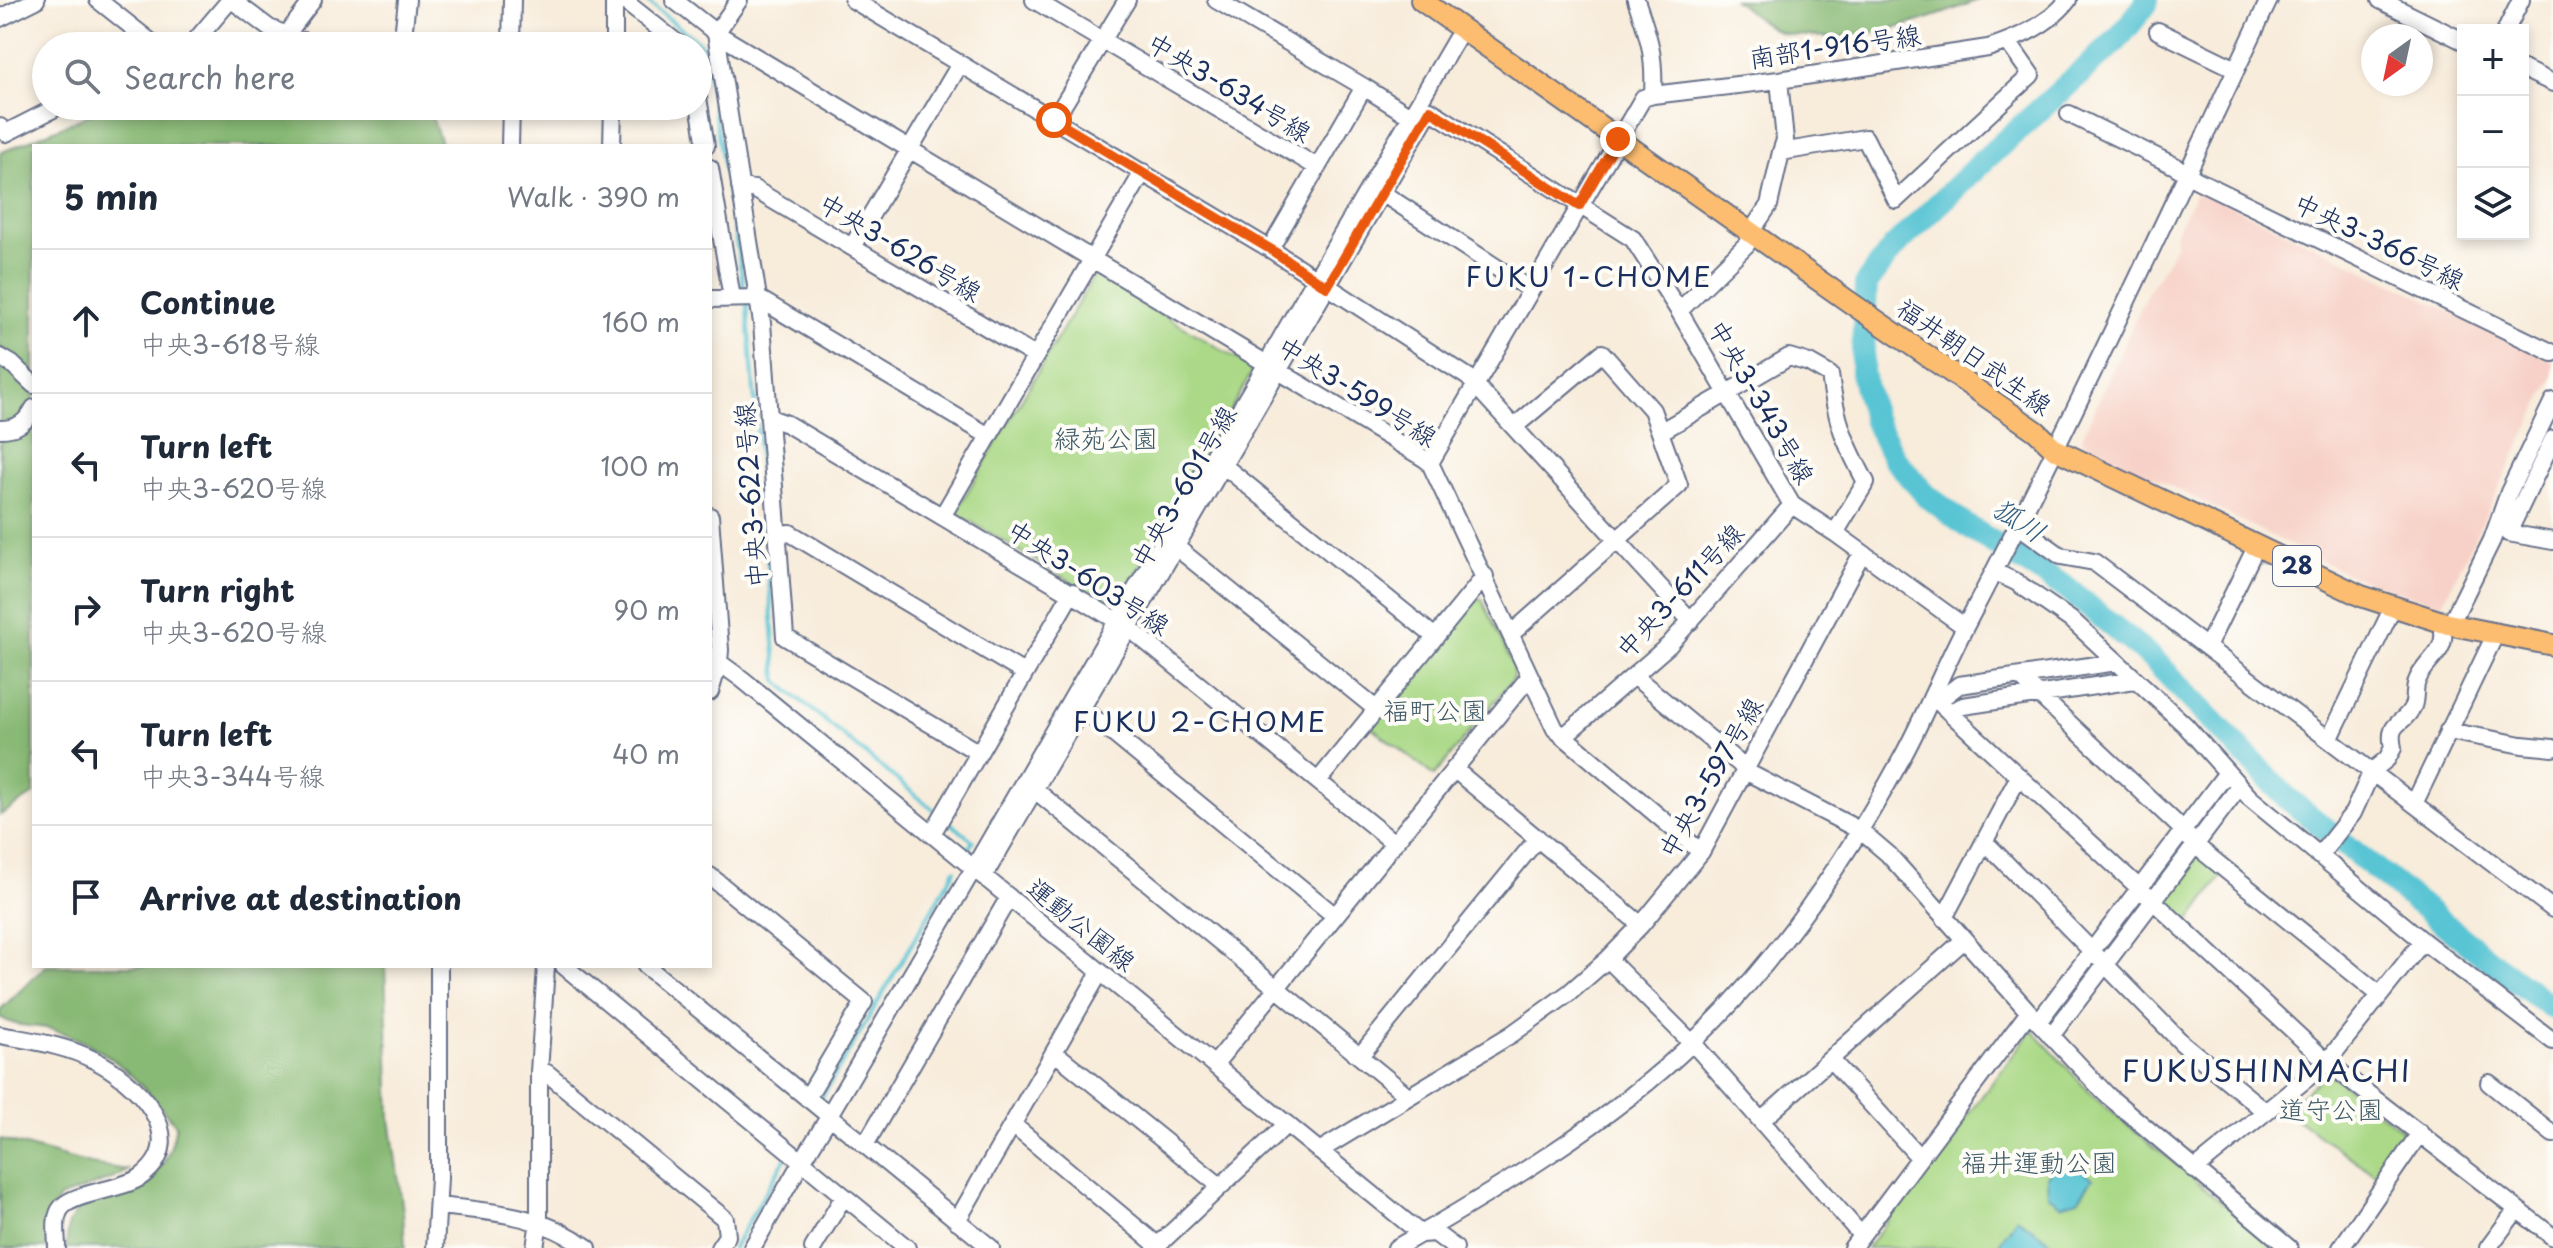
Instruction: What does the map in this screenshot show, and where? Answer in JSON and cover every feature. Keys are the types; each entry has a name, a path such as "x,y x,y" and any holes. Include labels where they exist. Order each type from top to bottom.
{"main road":[{"name":"福井朝日武生線","path":"1421,0 2036,431 2055,449 2333,584 2448,624 2553,645"}],"street":[{"path":"0,18 36,0"},
{"path":"98,0 138,32"},
{"path":"203,32 231,0 269,28 281,32"},
{"path":"289,32 313,0"},
{"path":"404,32 407,0"},
{"path":"511,32 512,0"},
{"path":"614,0 614,32"},
{"path":"623,0 663,32"},
{"name":"中央3-599号線","path":"674,0 716,33 1430,463 1555,729 1701,852"},
{"path":"716,33 739,0"},
{"path":"853,0 1270,249 1468,377 1691,621"},
{"name":"中央3-634号線","path":"1034,0 1317,167"},
{"path":"1054,120 1127,0"},
{"path":"1216,0 1410,116"},
{"path":"1430,463 1618,139 1643,98 1653,95 1654,64 1650,39 1636,0"},
{"name":"南部1-916号線","path":"1653,95 1960,53 2008,42 2050,17 2068,0"},
{"path":"1940,703 1965,627 2015,533 2269,0"},
{"path":"2380,0 2457,38"},
{"path":"2509,24 2521,0"},
{"path":"2158,31 2236,69"},
{"name":"中央3-622号線","path":"716,33 740,187 745,298 770,418 785,637 979,753"},
{"path":"1123,611 1271,370 1410,116 1456,39"},
{"path":"1781,152 1865,138 1896,200 2031,75 2008,42"},
{"path":"852,247 960,64"},
{"path":"2529,72 2553,83"},
{"path":"1757,223 1769,205 1785,140 1779,80"},
{"path":"1270,249 1364,87"},
{"name":"中央3-343号線","path":"1382,193 1430,110 1633,239 1679,311 1792,505 1965,627"},
{"name":"中央3-366号線","path":"2069,114 2553,353"},
{"path":"0,127 6,133 32,120"},
{"path":"510,144 511,120"},
{"path":"612,144 613,120"},
{"path":"702,120 706,144"},
{"path":"943,515 1143,172"},
{"path":"712,175 745,298"},
{"name":"中央3-626号線","path":"740,187 754,189 1035,356"},
{"path":"1272,354 1382,193 1531,290"},
{"path":"1679,311 1747,244"},
{"path":"712,299 745,298 989,436"},
{"path":"1511,634 1679,485 1652,410 1602,353 1514,427"},
{"path":"0,357 32,383"},
{"path":"1660,432 1789,357 1809,363 1830,375 1834,411 1845,443 1866,482 1835,533"},
{"name":"中央3-601号線","path":"752,1248 976,877 1035,790 1082,708 1121,628 1176,547 1224,466 1271,370"},
{"path":"2454,617 2492,540 2509,492 2553,401"},
{"path":"0,429 19,426 32,412"},
{"name":"中央3-603号線","path":"770,418 787,424 1072,592 1394,843"},
{"path":"2553,439 2508,533 2553,541"},
{"path":"1224,466 1435,637"},
{"name":"中央3-611号線","path":"1563,737 1669,645 1792,505"},
{"path":"778,534 790,533 1024,673"},
{"path":"2015,533 2061,556 2094,562 2553,909"},
{"path":"1176,547 1376,709"},
{"path":"2207,647 2256,547"},
{"name":"中央3-597号線","path":"1319,1151 1512,1034 1569,993 1641,925 1701,852 1862,553"},
{"path":"1996,571 2042,598 2074,622 2185,725 2239,787 2423,941 2553,1041"},
{"path":"1318,781 1485,576"},
{"path":"712,588 714,659"},
{"path":"932,834 1072,592"},
{"path":"2330,738 2393,607"},
{"path":"979,859 1121,628"},
{"path":"2321,854 2347,821 2372,771 2387,759 2393,748 2390,735 2414,704 2417,680 2444,639 2443,632"},
{"path":"2414,804 2495,635"},
{"name":"運動公園線","path":"714,659 932,834 976,877 1009,897 1287,1124 1419,1241 1435,1233 1455,1248"},
{"path":"1396,1248 1419,1241 1551,1152 1619,1104 1692,1044 1748,983 1820,893 1861,831 1905,751 1940,703 1959,685 2117,662"},
{"path":"1214,1065 1530,676"},
{"path":"1634,676 1745,771 1861,831 1888,854 2107,1095 2289,1248"},
{"path":"2020,677 2183,830 2195,845 2380,995"},
{"path":"1940,703 1963,706 2135,680"},
{"path":"1940,703 2327,1062 2553,1237"},
{"path":"1082,708 1335,916"},
{"path":"2448,731 2553,748"},
{"path":"1454,769 1641,925"},
{"path":"1608,959 1762,1120 1856,1241 1919,1157 2091,952 2226,774"},
{"path":"1944,918 2019,776"},
{"path":"2051,1036 2239,787"},
{"path":"1035,790 1408,1096"},
{"path":"1360,1056 1538,838"},
{"path":"1985,842 2182,1043 2266,1112"},
{"path":"712,878 864,1002 807,1098"},
{"path":"865,1145 1009,897"},
{"path":"1762,1120 1964,940"},
{"path":"2194,1170 2327,1062 2423,941"},
{"path":"435,1248 438,1206 439,968"},
{"path":"535,1248 539,1221 539,1072 546,968"},
{"path":"566,968 907,1248"},
{"path":"648,968 988,1247"},
{"path":"957,1221 1100,972"},
{"path":"0,1035 68,1049 96,1060 139,1094 161,1125 163,1137 160,1152 152,1167 139,1179 65,1203 57,1215 57,1248"},
{"path":"1054,1052 1220,1186"},
{"path":"1831,1060 1919,1157"},
{"path":"539,1072 547,1073 725,1219 727,1236 719,1248"},
{"path":"2489,1083 2553,1134"},
{"path":"1013,1125 1156,1247 1287,1124"},
{"path":"2341,1248 2420,1133"},
{"path":"813,1248 844,1196"},
{"path":"438,1206 506,1213 539,1221 588,1248"},
{"path":"2488,1248 2517,1209"}],"shaded area":[{"path":"2201,191 2553,361 2553,377 2442,605 2340,570 2084,443 2082,437 2150,287 2175,246 2176,231 2196,193"}],"green space":[{"path":"1734,0 1978,0 1890,29 1821,37 1779,32"},
{"path":"78,120 433,120 441,144 32,144 32,795 0,815 0,153"},
{"name":"緑苑公園","path":"1095,274 1254,369 1115,608 958,514 957,510"},
{"name":"福町公園","path":"1475,598 1482,599 1513,666 1513,679 1434,776 1370,726"},
{"path":"2193,856 2202,856 2224,873 2189,922 2167,902 2166,893"},
{"path":"44,968 385,968 390,1119 405,1248 66,1248 69,1223 81,1204 118,1194 151,1177 169,1152 176,1125 136,1080 109,1056 75,1037 47,1028 13,1023 0,1017 0,1010"},
{"name":"福井運動公園","path":"2032,1030 2097,1100 2278,1248 1867,1248"},
{"name":"道守公園","path":"2333,1076 2407,1134 2407,1142 2382,1179 2283,1110 2323,1077"},
{"path":"0,1139 90,1164 128,1170 59,1198 48,1216 49,1248 0,1248"}],"water":[{"path":"2061,1157 2093,1178 2078,1200 2061,1205 2048,1196 2047,1177"},
{"path":"2017,1218 2050,1241 2045,1248 1996,1248"}],"waterway":[{"path":"645,0 685,32"},
{"name":"狐川","path":"2147,0 2117,40 1984,160 1893,248 1866,284 1862,373 1874,419 1894,458 1926,495 1965,525 2065,587 2154,660 2287,798 2553,1008"},
{"path":"712,99 745,294"},
{"path":"747,302 777,681 936,812"},
{"path":"947,820 973,841 969,848"},
{"path":"821,1099 955,870"},
{"path":"733,1248 785,1159"}],"district":[{"name":"FUKU 1-CHOME","path":"1589,277"},
{"name":"FUKU 2-CHOME","path":"1200,722"},
{"name":"FUKUSHINMACHI","path":"2267,1072"}],"route":[{"path":"1054,120 1270,249 1327,287 1430,110 1579,206 1618,139"}]}
